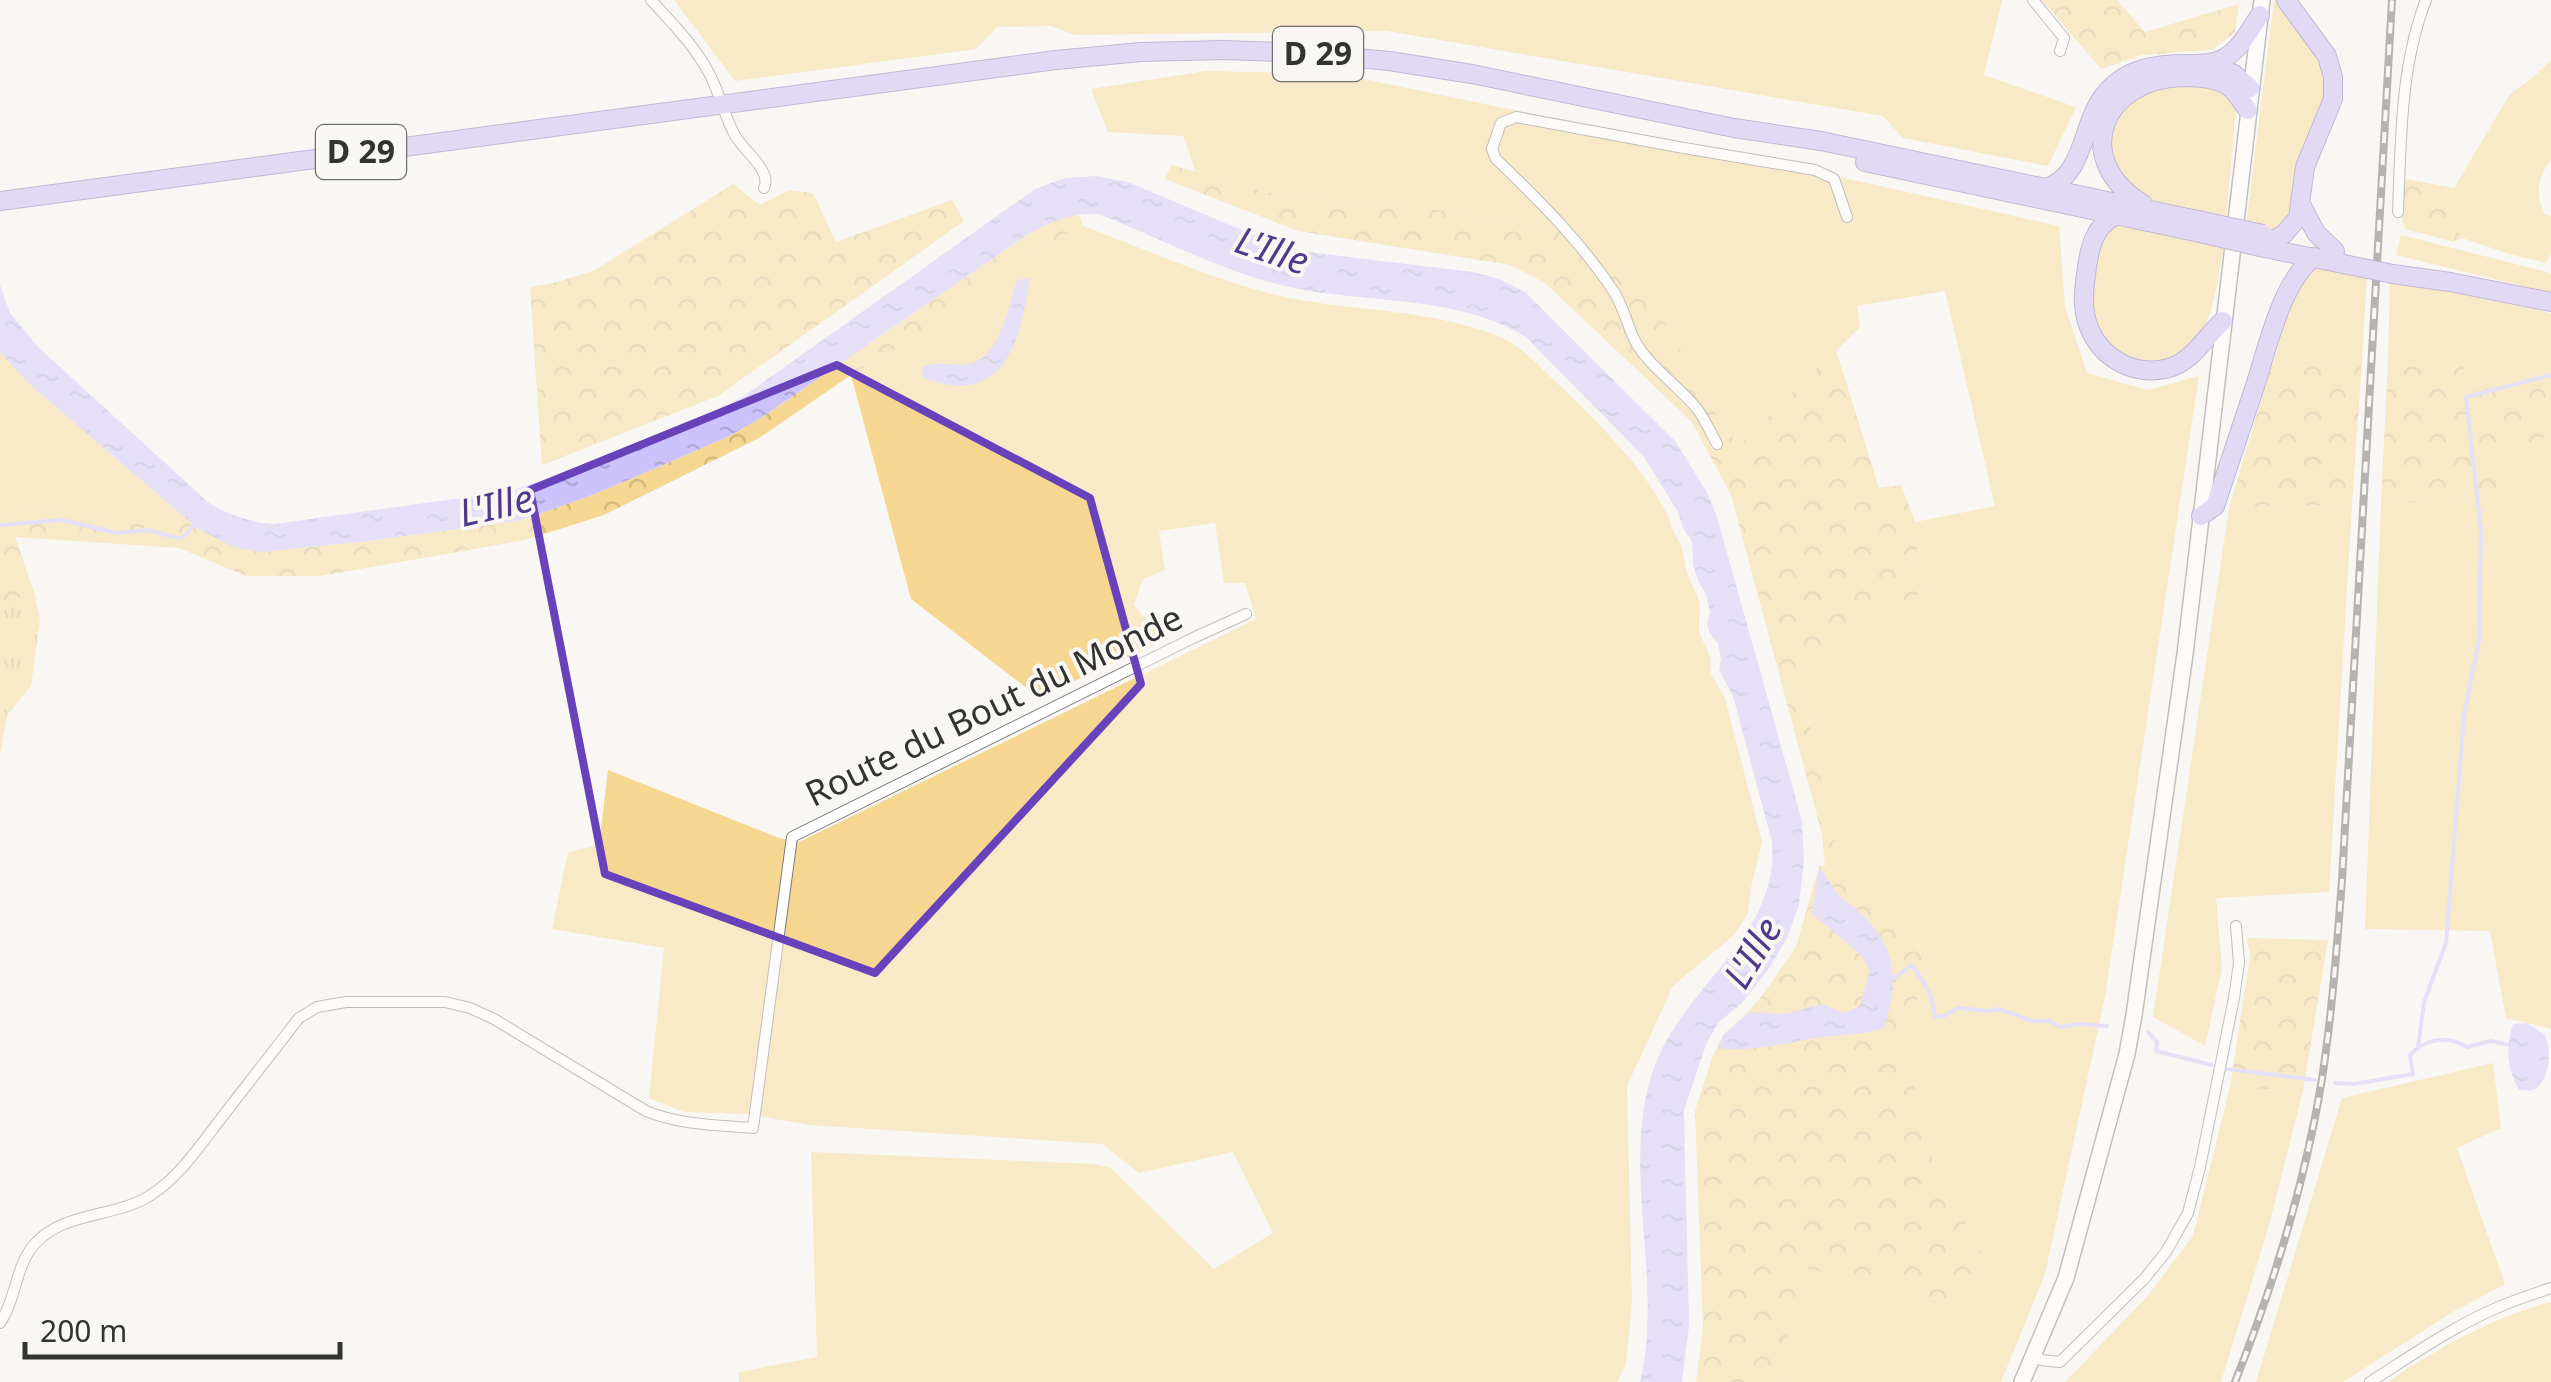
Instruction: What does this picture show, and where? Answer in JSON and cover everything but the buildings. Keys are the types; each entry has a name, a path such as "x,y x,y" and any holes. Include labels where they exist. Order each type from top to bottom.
{"main road":[{"path":"2267,240 2295,222 2305,166 2330,108 2333,78 2320,44 2286,0"},
{"path":"2044,194 2071,170 2093,114 2102,97 2118,81 2150,66 2219,60 2234,51 2261,8"},
{"path":"2022,1382 2066,1278 2127,1054 2185,654 2261,8"},
{"name":"D 29","path":"0,200 1056,60 1224,50 1304,53 1472,74 1734,128 1838,144 2044,194 2116,216 2335,251 2369,264"},
{"path":"2206,64 2234,74 2250,88"},
{"path":"2082,196 2095,183 2104,161 2103,134 2110,115 2123,96 2142,84 2168,78 2215,80 2232,89 2248,110"},
{"path":"2104,161 2116,184 2152,210"},
{"name":"D 29","path":"2044,194 2082,196 2152,210 2206,228"},
{"path":"2300,203 2316,232 2335,251"},
{"path":"2116,216 2104,223 2094,238 2084,289 2085,317 2106,354 2131,368 2171,367 2193,354 2224,321"},
{"name":"D 29","path":"2267,240 2314,257 2369,264 2551,302"},
{"path":"2201,516 2215,506 2289,291 2300,270 2314,257"}],"street":[{"path":"651,0 679,30 711,75 734,134 766,176 764,188"},
{"path":"2034,0 2064,38 2060,51"},
{"path":"2398,212 2408,59 2426,0"},
{"path":"1717,444 1698,411 1636,342 1626,314 1585,251 1496,159 1492,149 1501,123 1516,116 1815,170 1834,179 1847,217"},
{"name":"Route du Bout du Monde","path":"0,1323 13,1302 20,1270 32,1247 48,1232 152,1194 182,1168 299,1018 317,1007 346,1002 445,1002 470,1008 646,1111 684,1122 753,1128 792,837 1246,614"},
{"path":"2034,1354 2041,1360 2060,1362 2144,1279 2166,1252 2188,1213 2234,998 2239,963 2236,926"},
{"path":"2370,1382 2466,1324 2551,1288"}],"highlighted area":[{"path":"837,365 1090,498 1141,684 875,973 605,874 530,490"}],"green space":[{"path":"674,0 2002,0 1984,75 2076,107 2048,166 1903,138 1883,116 1387,31 1075,35 1051,26 997,27 976,49 735,81"},
{"path":"2042,0 2117,0 2145,32 2239,4 2235,32 2212,50 2142,55 2101,69"},
{"path":"2274,0 2279,0 2319,56 2327,76 2327,89 2297,166 2290,219 2272,232 2246,225"},
{"path":"2551,60 2551,160 2543,172 2539,192 2544,213 2551,216 2551,254 2546,263 2462,238 2449,215 2454,188 2510,94"},
{"path":"1206,71 1339,74 2059,226 2065,307 2087,373 2148,390 2199,376 2105,997 2045,1274 2001,1382 1780,1382 1801,1266 1954,1303 1986,1262 1933,1161 1901,1034 1934,962 1842,869 1797,664 1921,593 1915,522 1995,506 1945,291 1857,306 1860,327 1745,441 1728,435 1659,312 1627,270 1579,234 1438,210 1281,196 1196,172 1183,136 1108,132 1091,89"},
{"path":"2192,83 2229,93 2236,108 2226,220 2146,200 2128,189 2109,149 2110,127 2138,91"},
{"path":"1171,165 1281,196 1438,210 1579,234 1627,270 1659,312 1728,435 1744,441 1836,350 1879,488 1901,485 1915,522 1921,593 1797,665 1842,869 1934,962 1901,1034 1933,1161 1986,1262 1955,1303 1801,1267 1780,1382 1696,1382 1703,1327 1695,1111 1723,1035 1759,1000 1796,947 1819,866 1825,866 1822,834 1731,495 1692,422 1545,283 1510,265 1298,231 1165,179"},
{"path":"2405,179 2454,188 2449,215 2462,238 2454,242 2405,229"},
{"path":"733,184 760,205 789,190 813,193 836,242 952,200 964,221 718,396 542,465 530,287 595,270"},
{"path":"1078,213 1083,226 1031,252 944,316 759,438 604,515 525,540 320,576 246,576 179,548 15,537 35,595 0,604 0,516 31,509 132,522 159,522 176,510 197,528 261,552 522,520 595,494 758,420 1027,235 1057,218"},
{"path":"2120,224 2224,247 2203,330 2173,357 2126,359 2110,349 2096,329 2091,293 2094,263 2101,239 2110,228"},
{"path":"1083,226 1264,292 1447,321 1507,340 1536,363 1618,445 1668,516 1699,600 1700,632 1710,657 1710,672 1725,698 1762,842 1748,913 1734,935 1673,986 1627,1086 1632,1303 1626,1364 1617,1382 739,1382 739,1372 817,1357 811,1152 1094,1164 1111,1168 1214,1269 1273,1233 1233,1152 1139,1173 1102,1144 810,1125 746,1114 684,1112 649,1098 664,948 552,929 568,852 599,845 608,770 779,838 799,842 1256,619 1245,583 1224,583 1215,523 1159,531 1165,570 1142,580 1134,605 1164,641 1038,697 911,599 851,375 891,352 1031,252"},
{"path":"2401,235 2551,273 2551,293 2396,255"},
{"path":"2314,268 2367,275 2362,361 2274,360 2294,293"},
{"path":"2390,279 2551,313 2551,370 2467,387 2388,358"},
{"path":"0,352 27,382 176,510 159,522 31,509 0,516"},
{"path":"2388,358 2461,358 2468,387 2551,370 2551,435 2497,454 2506,501 2381,503"},
{"path":"2273,360 2362,361 2352,504 2229,508"},
{"path":"2551,435 2551,1029 2506,1018 2490,931 2365,929 2381,503 2505,501 2497,453"},
{"path":"2352,504 2329,892 2216,898 2222,968 2205,1046 2153,1017 2229,508"},
{"path":"35,595 40,621 31,686 7,715 0,755 0,604"},
{"path":"2247,938 2328,940 2303,1091 2230,1087 2250,956"},
{"path":"2493,1063 2501,1128 2457,1148 2505,1284 2451,1313 2343,1382 2256,1382 2342,1098"},
{"path":"2230,1087 2303,1091 2268,1229 2221,1382 2065,1382 2146,1298 2193,1236"},
{"path":"2551,1302 2551,1382 2388,1382 2466,1335"}],"water":[{"name":"L'Ille","path":"1095,176 1128,182 1270,242 1308,252 1473,272 1525,292 1675,441 1707,492 1802,821 1804,860 1799,905 1787,938 1768,970 1743,1002 1719,1022 1707,1042 1684,1110 1689,1326 1682,1382 1640,1382 1648,1303 1641,1181 1645,1103 1655,1065 1669,1036 1728,958 1761,905 1770,875 1772,842 1733,696 1719,670 1718,643 1707,624 1710,612 1693,565 1692,542 1678,512 1644,457 1526,337 1499,323 1443,307 1323,293 1269,282 1099,214 1070,216 1027,235 758,420 595,494 522,520 261,552 233,547 197,528 27,382 0,352 0,285 10,313 38,347 209,503 248,520 274,524 511,491 604,458 741,398 1035,189 1065,178"},
{"path":"1030,278 1013,347 993,374 960,386 922,378 923,366 967,364 982,358 1002,328 1017,280"},
{"path":"1819,868 1838,894 1875,929 1889,954 1893,980 1885,1027 1758,1048 1719,1048 1723,1035 1750,1012 1785,1014 1821,1004 1844,1013 1860,1006 1870,970 1860,954 1812,914"},
{"path":"2527,1023 2545,1035 2548,1043 2544,1079 2529,1091 2519,1090 2508,1058 2513,1024"}],"waterway":[{"path":"2418,1047 2424,1002 2446,943 2464,715 2479,640 2481,530 2466,397 2551,375"},
{"path":"0,525 62,520 117,533 148,530 177,538 196,523"},
{"path":"1891,980 1912,965 1928,990 1935,1017 1958,1008 1999,1009 2060,1027 2107,1026"},
{"path":"2148,1032 2157,1042 2156,1051 2212,1065"},
{"path":"2335,1083 2354,1084 2413,1074 2410,1055 2437,1040 2467,1047 2491,1041 2509,1045"},
{"path":"2227,1069 2315,1080"}],"railway":[{"path":"2235,1382 2263,1308 2297,1195 2315,1118 2329,1029 2342,880 2392,0"}]}
